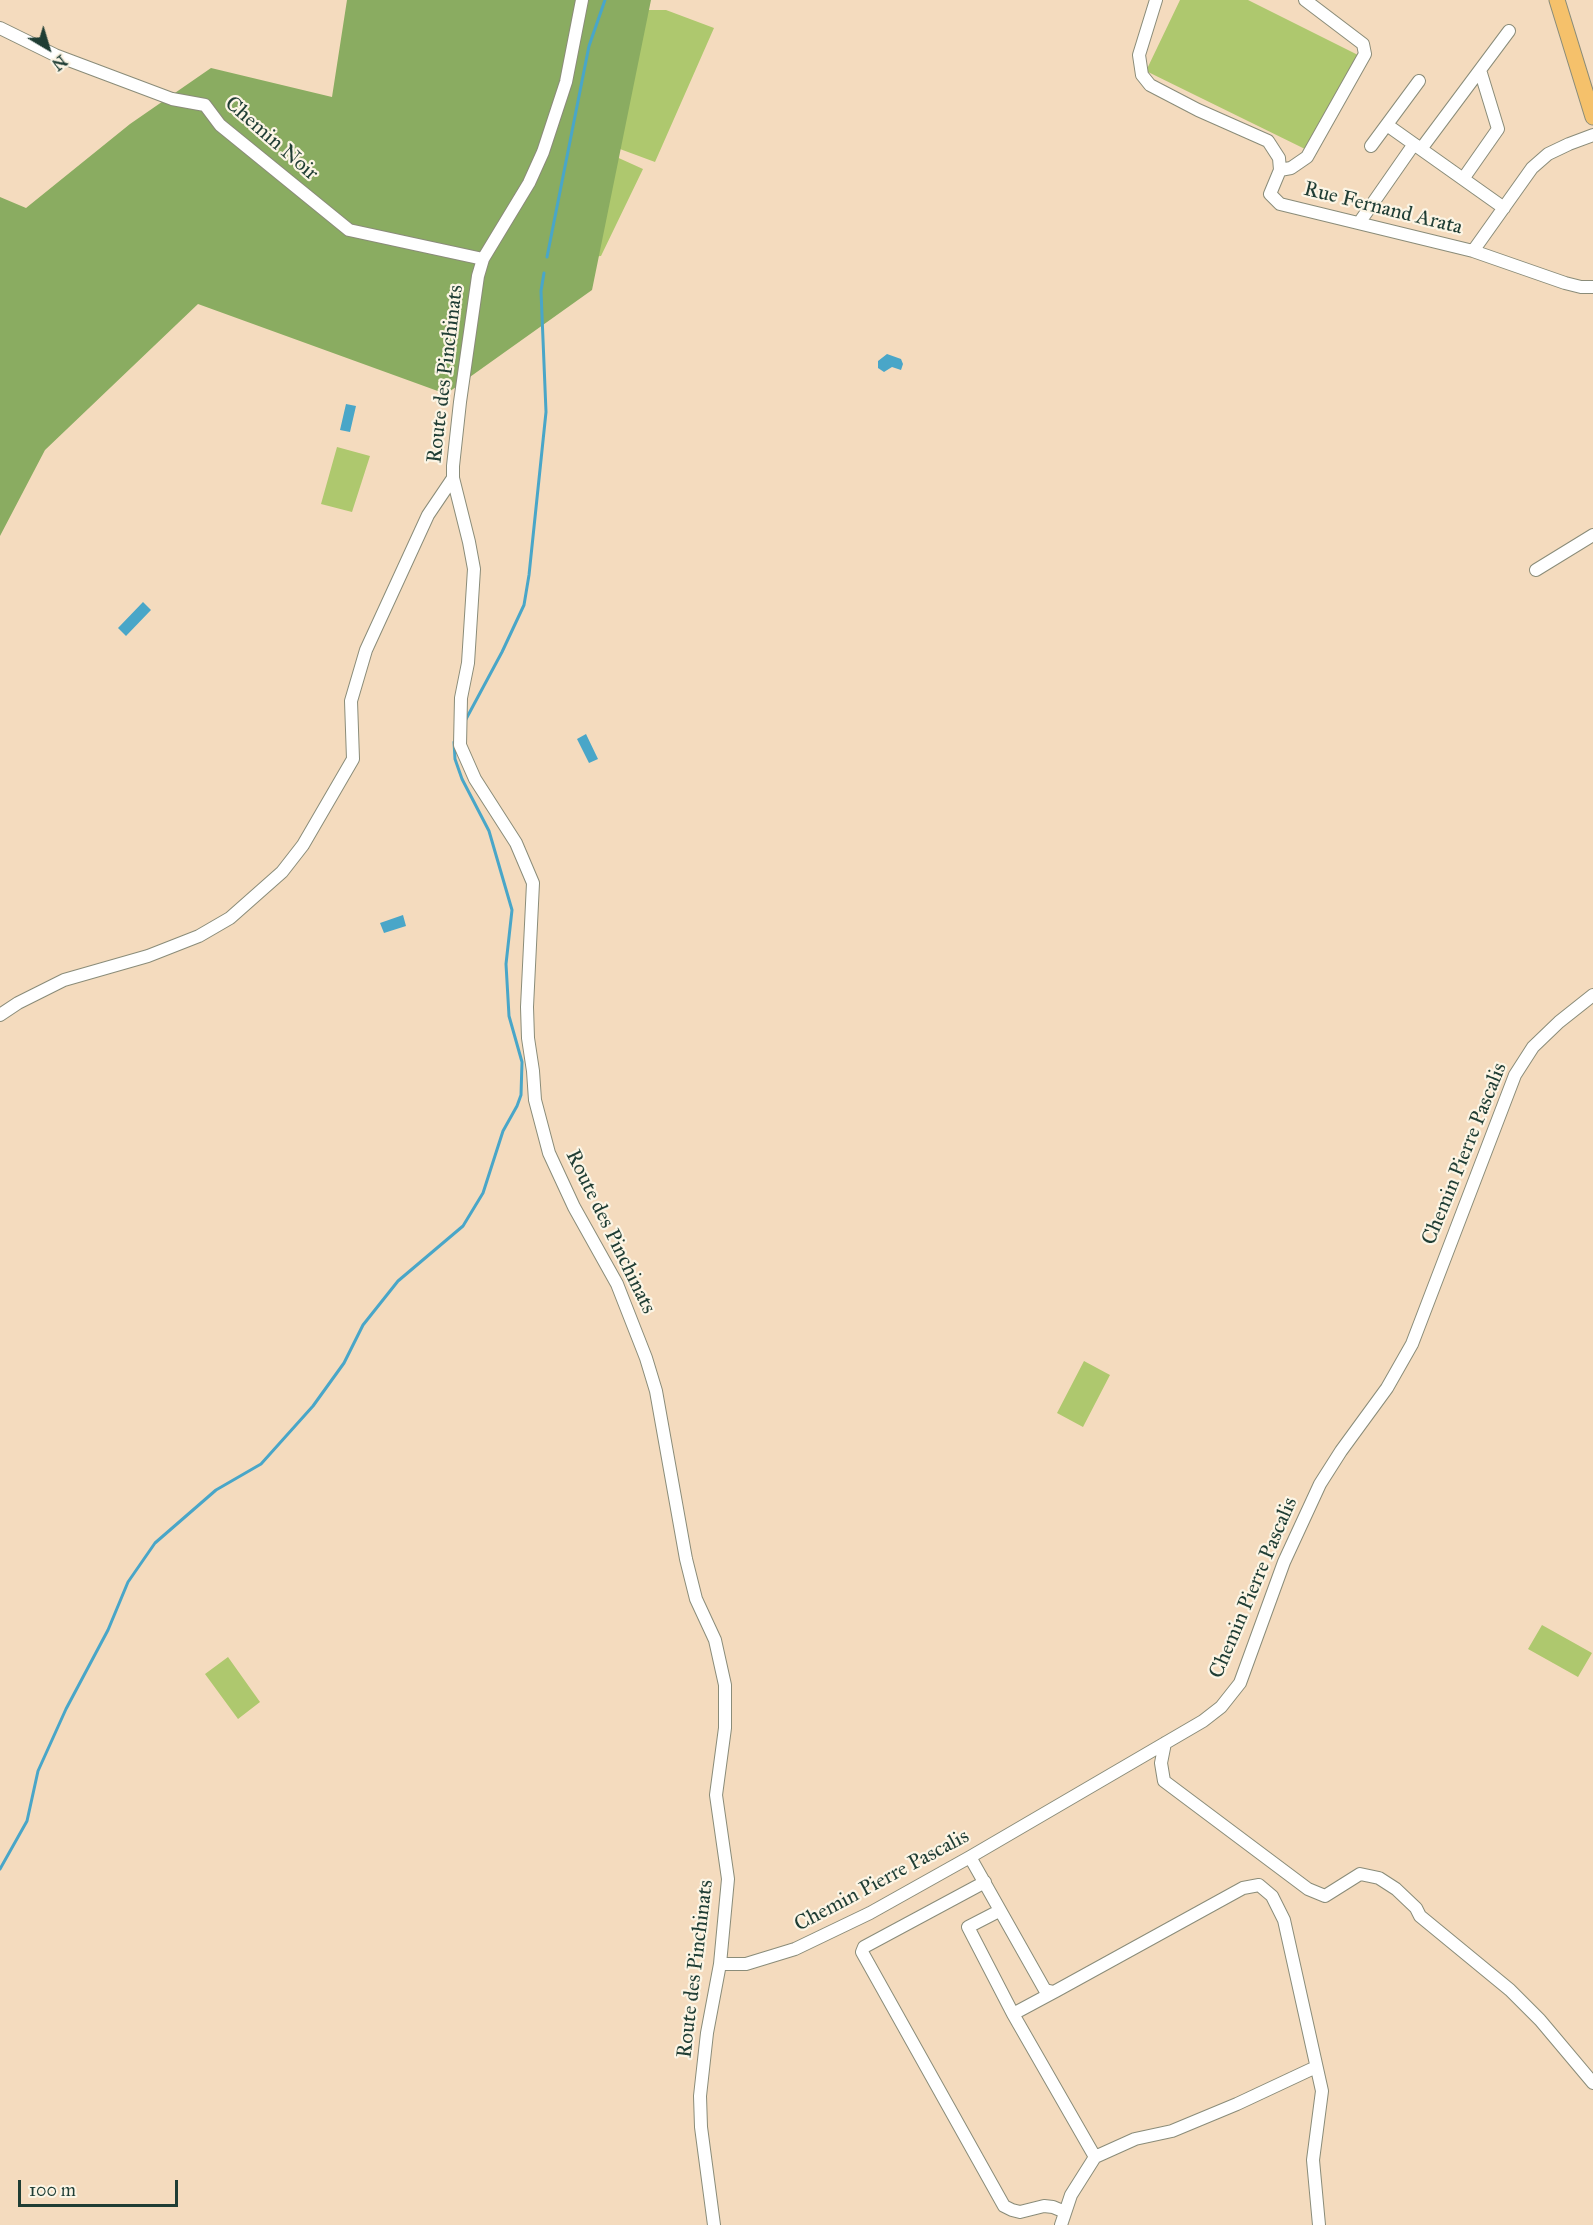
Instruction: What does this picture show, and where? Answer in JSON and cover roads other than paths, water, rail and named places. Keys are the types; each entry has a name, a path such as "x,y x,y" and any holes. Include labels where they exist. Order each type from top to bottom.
{"main road":[{"path":"1557,0 1593,117"}],"street":[{"name":"Route des Pinchinats","path":"582,0 566,82 543,152 529,183 483,259 478,276 460,402 453,478 474,569 468,663 461,698 460,745 475,779 516,843 534,883 527,1007 535,1100 549,1153 574,1207 617,1284 646,1358 656,1391 686,1559 696,1599 715,1640 725,1685 725,1728 716,1795 728,1879 720,1965 706,2033 700,2096 701,2127 714,2225"},
{"path":"1156,0 1139,55 1142,75 1150,85 1198,110 1268,141 1279,158 1280,170"},
{"name":"Rue Fernand Arata","path":"1305,0 1363,44 1365,54 1307,157 1291,168 1280,170 1270,194 1280,204 1473,251 1532,168 1548,154 1593,135"},
{"path":"1322,0 1330,20"},
{"name":"Chemin Noir","path":"0,28 55,55 172,99 205,105 220,125 349,230 483,259"},
{"path":"1359,223 1509,31"},
{"path":"1463,179 1498,129 1480,70"},
{"path":"1371,146 1419,81"},
{"path":"1387,125 1504,208"},
{"path":"1473,251 1565,283 1593,287"},
{"path":"0,1015 18,1003 64,980 148,956 199,936 230,918 282,872 303,845 353,759 351,701 366,650 428,515 453,478"},
{"path":"1536,570 1593,535"},
{"name":"Chemin Pierre Pascalis","path":"720,1965 746,1964 795,1949 870,1913 1203,1721 1221,1707 1240,1683 1284,1562 1320,1484 1387,1388 1412,1344 1515,1075 1533,1047 1559,1022 1593,995"},
{"path":"1165,1743 1161,1763 1164,1781 1308,1889 1325,1896 1360,1874 1379,1878 1396,1889 1416,1908 1420,1916 1494,1977 1540,2020 1593,2083"},
{"path":"970,1857 1045,1990 1054,1992"},
{"path":"985,1882 864,1947 862,1952 1004,2206 1020,2212 1044,2206 1065,2212"},
{"path":"1013,2013 1243,1888 1259,1885 1272,1896 1284,1920 1322,2091 1313,2160 1319,2225"},
{"path":"999,1911 968,1927 1013,2013 1095,2157"},
{"path":"1061,2225 1071,2195 1095,2157 1135,2139 1172,2131 1204,2118 1316,2067"}],"water":[{"path":"887,354 901,359 903,364 901,370 892,367 884,372 878,368 878,361"},
{"path":"346,404 356,406 350,432 340,430"},
{"path":"143,602 151,610 126,636 118,628"},
{"path":"586,734 598,759 589,763 577,739"},
{"path":"403,915 406,926 384,933 380,923"}],"waterway":[{"path":"547,257 589,46 605,0"},
{"path":"465,721 524,605 546,412 541,291 544,273"},
{"path":"0,1869 27,1821 38,1771 66,1709 108,1630 128,1582 155,1543 216,1490 261,1464 313,1406 344,1363 363,1325 398,1281 463,1226 483,1193 503,1131 521,1095 522,1062 509,1016 506,964 512,910 489,831 462,779 455,759 454,742"}]}
